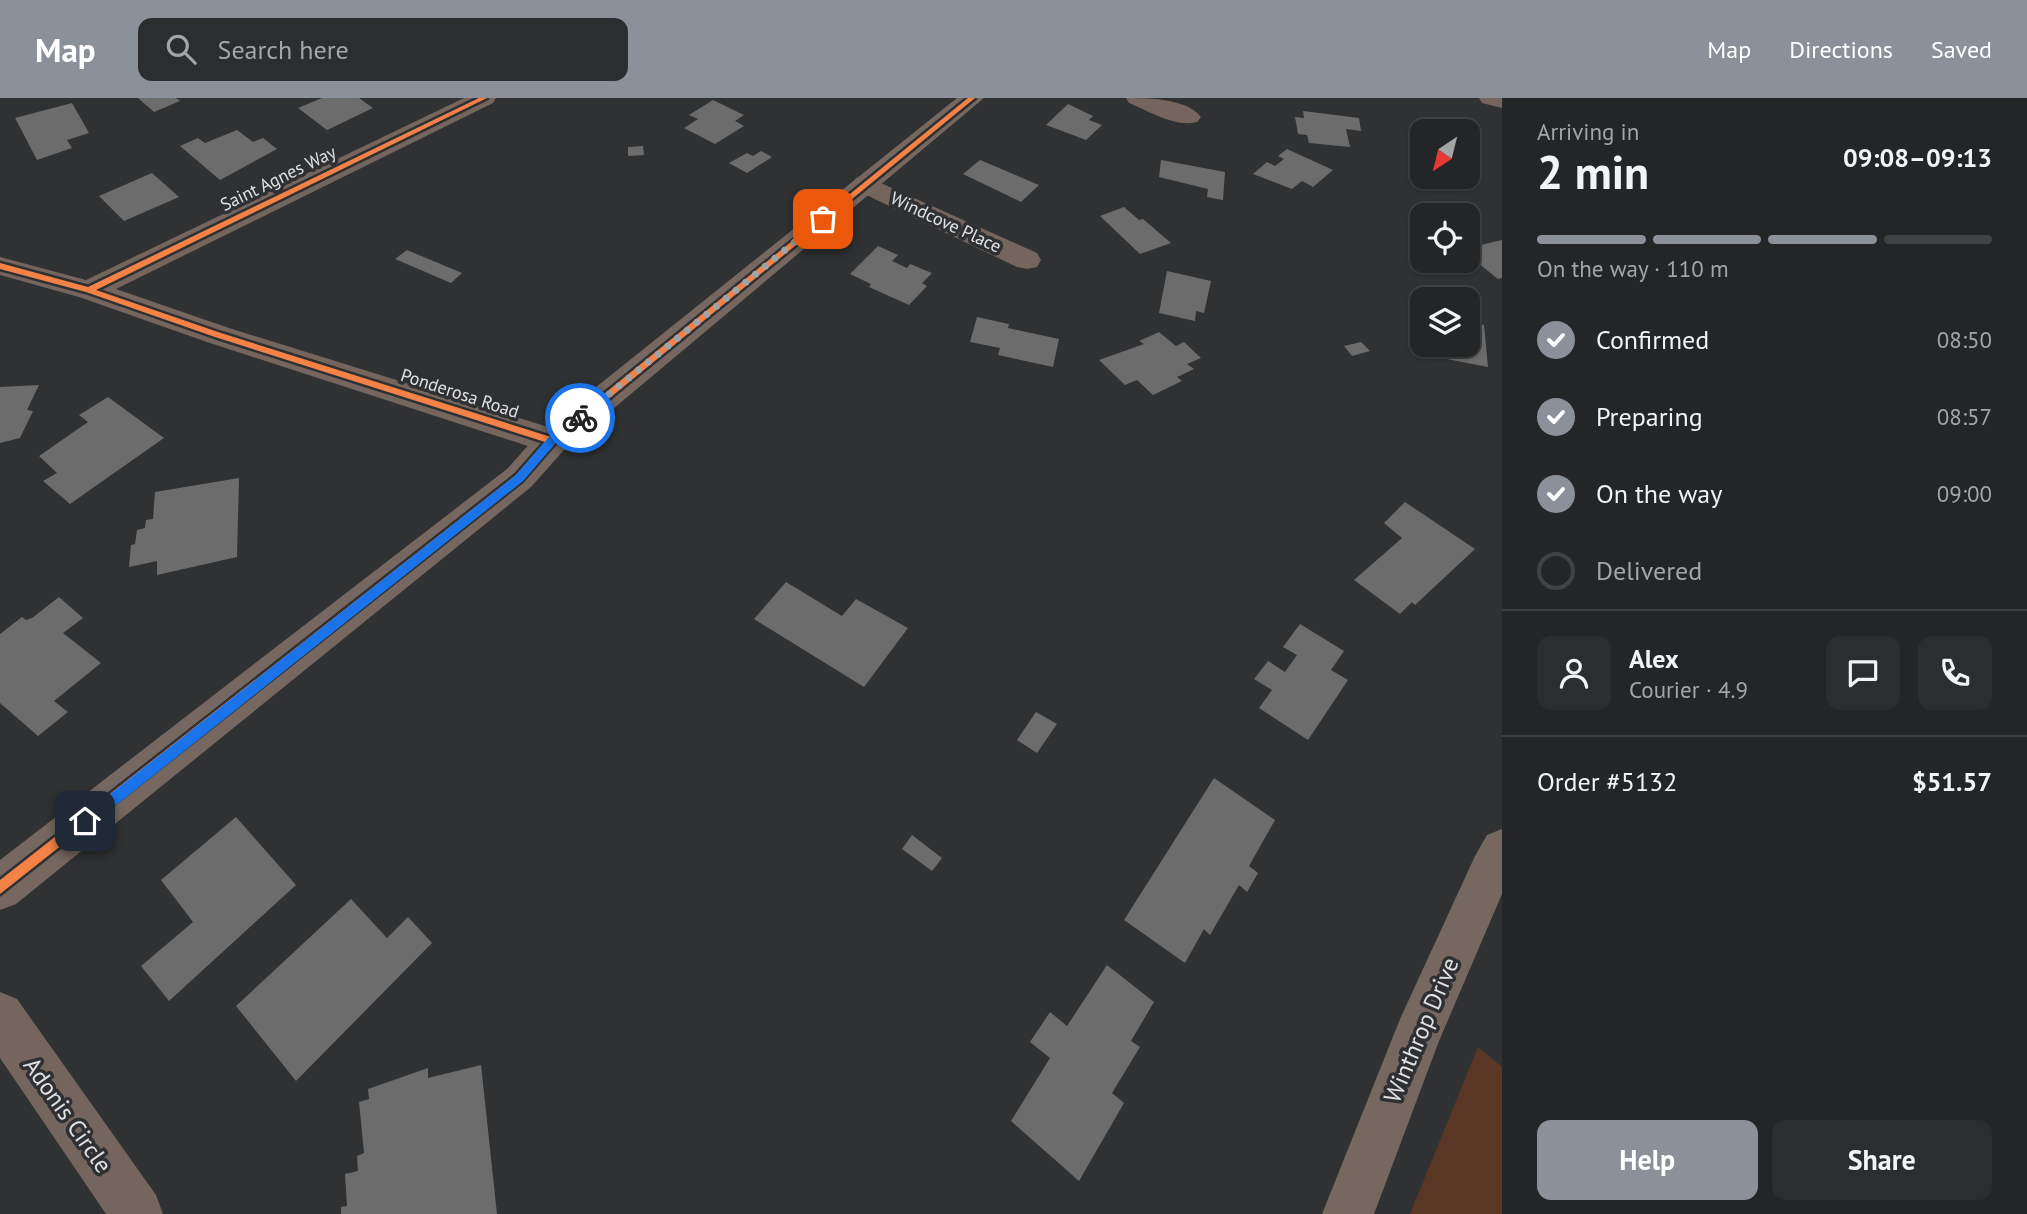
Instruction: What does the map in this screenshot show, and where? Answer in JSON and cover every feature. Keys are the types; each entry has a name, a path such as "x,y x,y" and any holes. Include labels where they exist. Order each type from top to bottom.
{"street":[{"name":"Saint Agnes Way","path":"89,290 484,98"},
{"path":"0,888 519,478 552,441 972,98"},
{"path":"1138,98 1188,117"},
{"path":"1491,98 1502,101"},
{"name":"Windcove Place","path":"865,184 1027,261"},
{"name":"Ponderosa Road","path":"0,266 89,290 218,335 552,441"},
{"name":"Winthrop Drive","path":"1348,1214 1417,1036 1490,871 1502,850"},
{"name":"Adonis Circle","path":"0,1016 137,1214"}],"shaded area":[{"path":"1478,1047 1502,1067 1502,1214 1410,1214"}],"building":[{"path":"138,98 176,98 180,101 154,112"},
{"path":"322,98 359,98 373,108 327,130 298,108"},
{"path":"713,100 744,115 735,121 744,126 715,144 684,128 698,119 689,115"},
{"path":"72,103 89,133 67,140 72,148 37,160 15,118"},
{"path":"1068,104 1093,116 1089,120 1102,125 1086,140 1046,125"},
{"path":"1303,111 1359,118 1361,131 1346,129 1350,147 1309,143 1307,135 1298,134 1295,117 1304,118"},
{"path":"237,130 253,142 263,138 277,149 220,180 180,146 198,138 205,143"},
{"path":"643,146 644,155 628,156 628,147"},
{"path":"1287,149 1333,170 1313,187 1302,181 1292,189 1253,174 1267,162 1275,166 1284,159 1278,156"},
{"path":"761,151 772,157 747,173 729,163 747,153 753,156"},
{"path":"980,160 1039,185 1021,202 963,174"},
{"path":"1161,160 1225,172 1223,200 1207,197 1208,189 1159,177"},
{"path":"152,173 179,197 124,221 99,196"},
{"path":"1124,207 1171,243 1140,254 1100,216"},
{"path":"1502,240 1502,278 1498,279 1480,265 1480,245"},
{"path":"878,246 898,255 892,261 907,268 910,264 932,273 922,283 927,286 909,305 869,287 871,284 850,274"},
{"path":"407,250 462,273 451,283 395,259"},
{"path":"1167,271 1211,281 1204,313 1196,311 1195,321 1159,313"},
{"path":"977,317 1009,324 1008,328 1059,339 1053,367 998,355 1000,348 970,342"},
{"path":"1480,324 1484,325 1488,367 1436,357 1480,357"},
{"path":"1159,332 1176,346 1184,342 1201,358 1187,364 1194,369 1177,377 1182,381 1153,395 1137,380 1125,385 1099,360 1144,344 1139,341"},
{"path":"1361,342 1370,351 1352,356 1344,346"},
{"path":"39,385 27,410 33,411 20,438 0,443 0,387"},
{"path":"108,397 164,438 70,504 43,481 57,473 39,456 88,422 79,415"},
{"path":"239,478 237,557 157,575 157,561 129,567 131,545 135,544 137,530 145,528 146,520 153,519 155,492"},
{"path":"1405,502 1475,549 1415,605 1412,602 1400,614 1354,580 1402,538 1384,523"},
{"path":"786,582 842,616 856,599 908,628 864,687 754,619"},
{"path":"59,597 83,618 63,633 101,663 54,701 68,712 38,736 0,703 0,634 22,617 26,620 32,618"},
{"path":"1300,624 1344,651 1331,670 1348,680 1308,740 1259,708 1272,690 1254,679 1268,661 1285,672 1297,655 1283,647"},
{"path":"1036,712 1057,724 1037,753 1017,740"},
{"path":"1214,778 1275,820 1249,866 1258,873 1247,892 1239,885 1210,935 1204,929 1185,963 1124,920"},
{"path":"236,817 296,885 169,1001 141,966 193,922 161,880"},
{"path":"912,835 942,858 932,871 902,849"},
{"path":"351,899 387,938 408,917 432,943 296,1081 236,1006"},
{"path":"1107,965 1154,1002 1131,1041 1140,1047 1112,1093 1124,1103 1079,1181 1011,1121 1050,1058 1030,1042 1050,1012 1067,1026"},
{"path":"481,1065 497,1214 341,1214 341,1207 347,1206 345,1174 358,1171 357,1156 364,1153 359,1102 369,1099 368,1089 428,1068 428,1078"}],"cycle path":[{"path":"89,290 484,98"},
{"path":"0,888 519,478 552,441 972,98"},
{"path":"0,266 89,290 218,335 552,441"}],"way so far":[{"path":"580,418 823,219"}],"route":[{"path":"85,821 519,478 552,441 580,418"}]}
